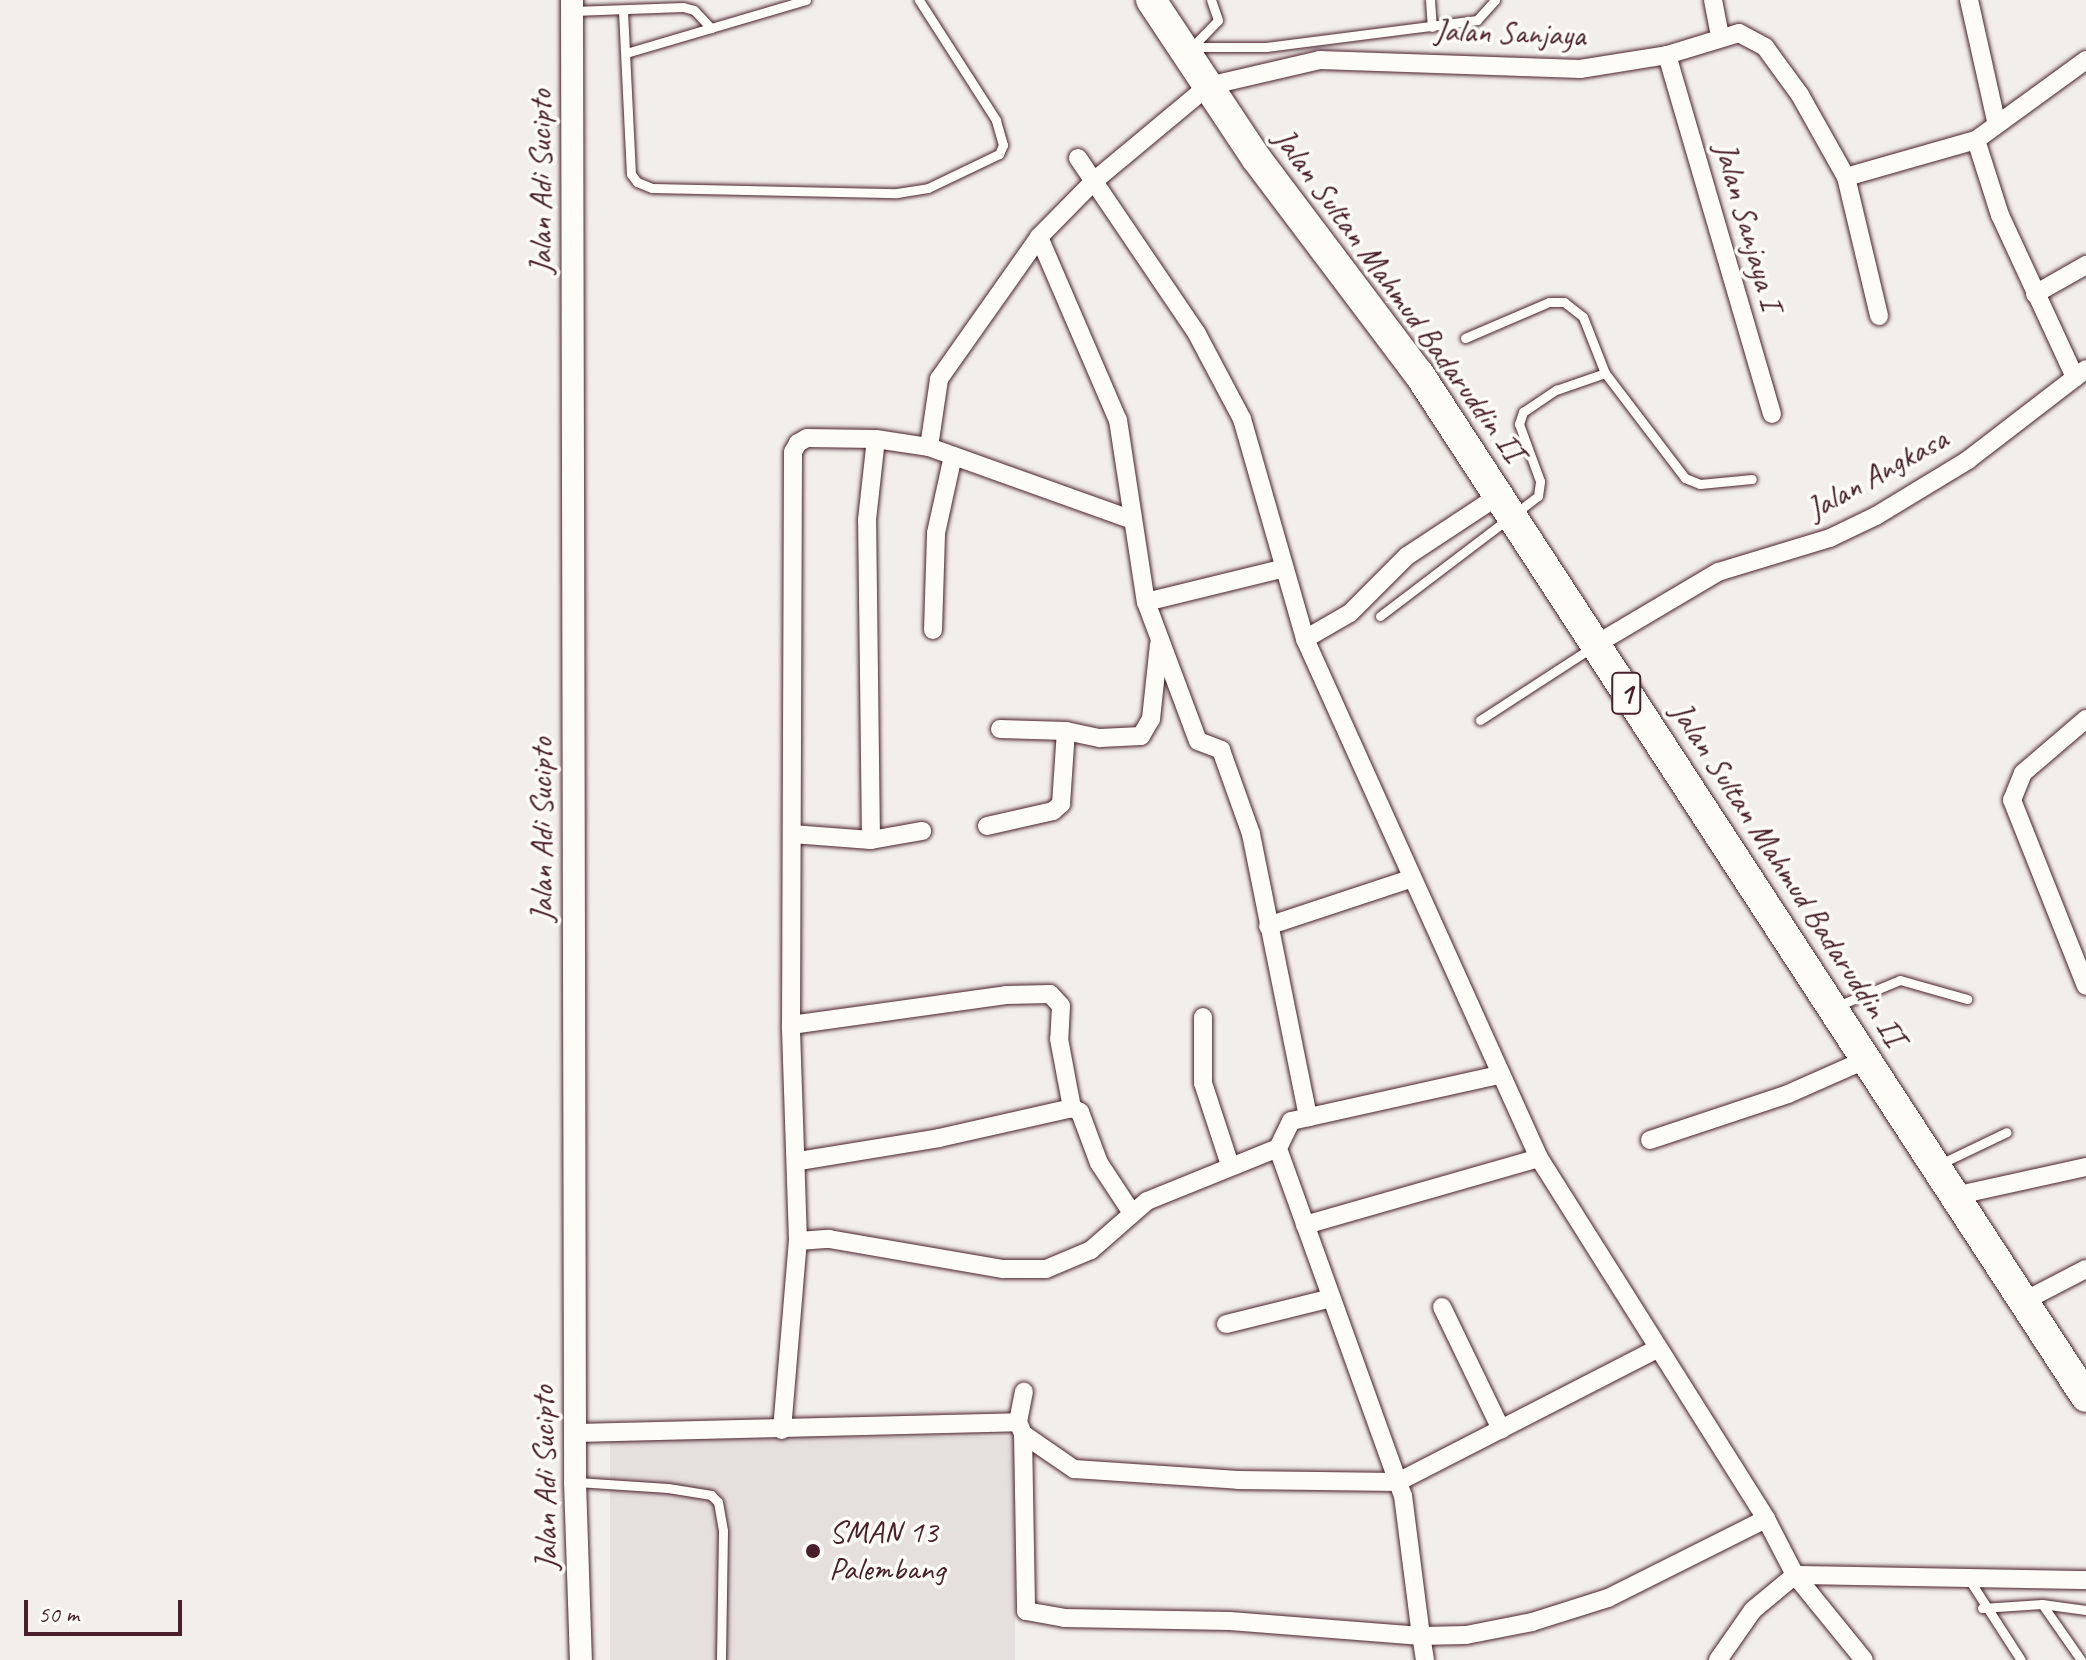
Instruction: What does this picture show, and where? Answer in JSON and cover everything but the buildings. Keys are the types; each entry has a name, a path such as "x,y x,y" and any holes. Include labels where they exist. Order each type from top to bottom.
{"highway":[{"name":"Jalan Sultan Mahmud Badaruddin II","path":"1151,0 1189,47 1208,86 1419,374 2086,1397"}],"street":[{"path":"1713,0 1720,35 1739,33 1765,47 1800,95 1846,177 1879,316"},
{"path":"1969,0 1996,121"},
{"name":"Jalan Adi Sucipto","path":"572,5 575,1482 581,1660"},
{"name":"Jalan Sanjaya","path":"1208,86 1320,60 1380,58 1580,69 1667,55 1720,35"},
{"name":"Jalan Sanjaya I","path":"1667,55 1772,414"},
{"path":"1846,177 1976,140 1996,121 2086,60"},
{"path":"929,447 939,379 1039,237 1094,181 1208,86"},
{"path":"1976,140 2000,215 2035,294 2081,373"},
{"path":"1078,158 1197,334 1242,419 1281,569 1305,639 1410,879 1539,1158 1766,1519 1795,1575 1864,1660"},
{"path":"1039,237 1118,420 1130,519 1146,602 1159,644 1198,741 1216,747 1225,757 1251,834 1308,1117"},
{"path":"2035,294 2086,265"},
{"name":"Jalan Angkasa","path":"1595,645 1718,572 1830,538 1876,516 1968,460 2081,373"},
{"path":"782,1430 798,1241 799,1161 791,1025 793,452 807,438 876,439 929,447 1130,519"},
{"path":"871,840 867,520 876,439"},
{"path":"933,630 936,533 953,456"},
{"path":"1305,639 1350,613 1407,556 1505,506"},
{"path":"1146,602 1281,569"},
{"path":"1000,729 1066,731 1100,738 1141,736 1151,719 1159,644"},
{"path":"2086,719 2023,773 2012,800 2086,986"},
{"path":"987,826 1053,811 1061,804 1066,731"},
{"path":"792,834 871,840 922,831"},
{"path":"1268,926 1410,879"},
{"path":"791,1025 1006,995 1050,994 1061,1006 1059,1039 1072,1108"},
{"path":"1203,1017 1203,1083 1230,1165"},
{"path":"1650,1140 1788,1094 1865,1060"},
{"path":"1425,1660 1398,1482 1328,1299 1278,1148 1285,1126 1308,1117 1366,1109 1499,1075"},
{"path":"799,1161 939,1138 1072,1108 1080,1112 1099,1163 1132,1213"},
{"path":"798,1241 829,1239 1003,1269 1046,1269 1091,1250 1147,1201 1278,1148"},
{"path":"1305,1225 1539,1158"},
{"path":"1954,1196 2086,1167"},
{"path":"2022,1302 2086,1269"},
{"path":"1226,1324 1328,1299"},
{"path":"1442,1307 1501,1429"},
{"path":"576,1433 1020,1428 1074,1469 1238,1480 1398,1482 1657,1349"},
{"path":"1024,1392 1020,1428 1026,1611 1064,1618 1230,1621 1421,1636 1466,1635 1532,1622 1608,1598 1766,1519"},
{"path":"1718,1660 1753,1610 1795,1575 1970,1581 2086,1580"}],"lane":[{"path":"626,53 806,0"},
{"path":"623,11 631,174 637,182 652,188 915,192 999,154 1003,136 919,0"},
{"path":"1189,47 1218,20 1211,0"},
{"path":"1430,0 1432,27"},
{"path":"1189,47 1266,47 1432,27 1477,20 1495,0"},
{"path":"572,5 623,11 683,7 694,10 711,28"},
{"path":"1465,338 1549,302 1564,302 1583,317 1605,373 1685,478 1700,484 1752,479"},
{"path":"1380,616 1505,506 1540,488 1519,424 1523,412 1556,390 1605,373"},
{"path":"1480,720 1595,645"},
{"path":"1832,1009 1900,980 1967,999"},
{"path":"1935,1167 2007,1132"},
{"path":"575,1482 668,1488 715,1498 723,1531 721,1660"},
{"path":"1970,1581 1982,1608 2021,1660"},
{"path":"1982,1608 2042,1604 2086,1610"},
{"path":"2042,1604 2081,1660"}],"shaded area":[{"name":"SMAN 13 Palembang","path":"610,1437 1015,1437 1015,1660 610,1660"}],"place":[{"name":"SMAN 13 Palembang","path":"813,1551"}]}
